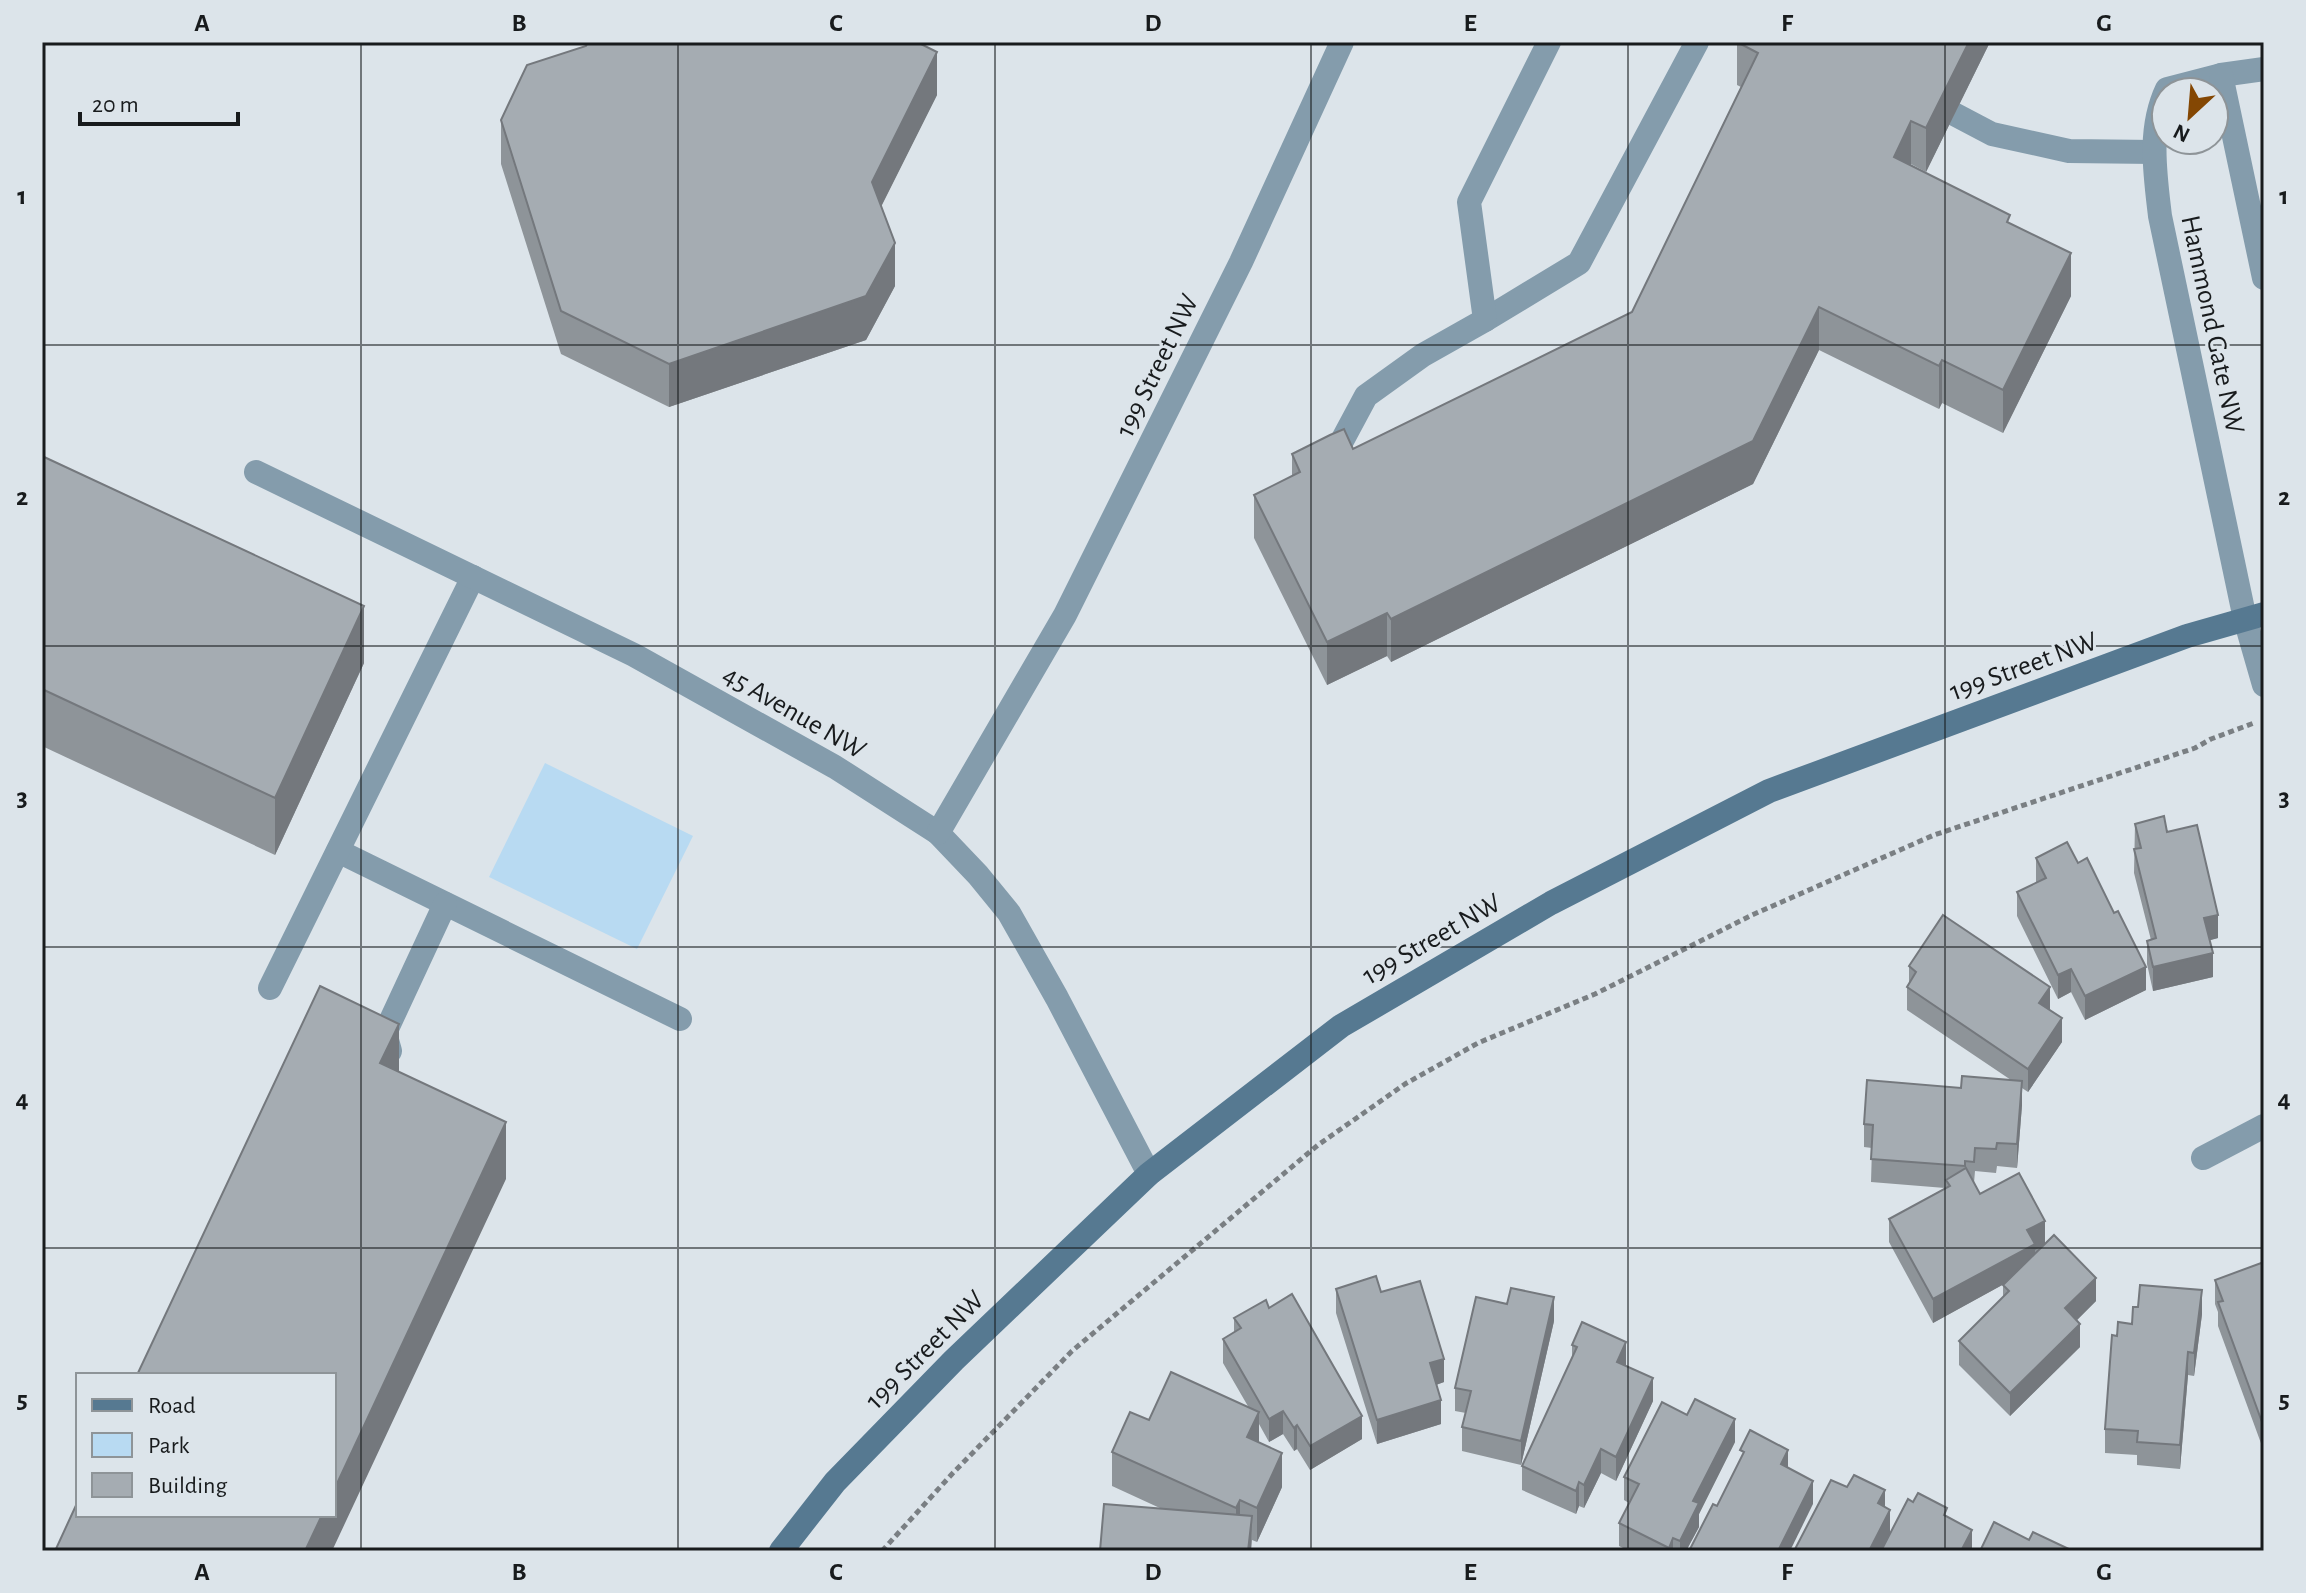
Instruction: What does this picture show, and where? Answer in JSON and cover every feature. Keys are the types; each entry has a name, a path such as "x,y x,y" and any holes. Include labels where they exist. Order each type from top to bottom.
{"main road":[{"name":"199 Street NW","path":"781,1551 835,1482 943,1371 1149,1174 1341,1026 1551,903 1769,791 2172,641 2254,616"}],"street":[{"name":"199 Street NW","path":"938,833 1065,615 1241,262 1342,42"},
{"path":"1485,320 1469,202 1549,42"},
{"path":"1330,478 1336,452 1366,396 1423,355 1579,263 1697,42"},
{"path":"2221,75 2264,69"},
{"name":"Hammond Gate NW","path":"2217,76 2221,75 2264,278"},
{"path":"1954,114 1992,134 2069,151 2150,152"},
{"name":"Hammond Gate NW","path":"2154,156 2160,216 2254,616 2264,685"},
{"name":"45 Avenue NW","path":"256,472 634,655 835,767 938,833 970,865 1009,913 1149,1174"},
{"path":"270,988 473,577"},
{"path":"338,851 680,1019"},
{"path":"395,1069 385,1033 445,904"},
{"path":"2203,1158 2264,1126"}],"path":[{"path":"882,1551 1072,1351 1318,1145 1405,1084 1478,1043 1595,994 1752,915 1934,835 2195,748 2264,720"}],"green space":[{"path":"545,763 693,836 637,949 489,877"}],"building":[{"path":"588,42 917,42 937,52 872,182 895,243 866,296 669,364 561,311 501,120 527,65 586,46"},
{"path":"1737,42 1969,42 1926,128 1911,121 1894,157 2010,215 2007,222 2071,253 2003,390 1942,360 1939,366 1819,307 1753,441 1391,619 1387,613 1327,642 1254,495 1300,472 1292,454 1330,435 1344,429 1353,449 1632,312 1758,53"},
{"path":"42,456 364,606 275,798 42,689"},
{"path":"2164,816 2167,832 2197,825 2218,915 2204,918 2213,953 2153,967 2147,941 2156,938 2134,849 2141,848 2135,824"},
{"path":"2067,842 2078,863 2087,858 2114,913 2118,911 2146,967 2085,996 2071,969 2058,975 2017,892 2046,878 2036,858"},
{"path":"1943,915 2050,987 2039,1003 2062,1018 2028,1069 1907,987 1916,972 1909,966"},
{"path":"320,986 399,1024 380,1063 506,1122 336,1486 336,1373 138,1373"},
{"path":"1962,1076 2022,1081 2017,1144 1997,1143 1996,1149 1975,1148 1974,1162 1965,1161 1965,1166 1871,1159 1873,1125 1864,1124 1867,1080 1961,1088"},
{"path":"1966,1168 1980,1194 2019,1173 2045,1221 2027,1230 2035,1244 1933,1299 1889,1219 1950,1186 1946,1180"},
{"path":"2054,1235 2096,1278 2065,1308 2080,1324 2010,1393 1959,1341 2009,1291 2003,1285"},
{"path":"2264,1262 2262,1422 2218,1302 2223,1301 2215,1280"},
{"path":"1376,1276 1381,1292 1420,1281 1444,1359 1430,1363 1441,1400 1377,1420 1336,1289"},
{"path":"2140,1285 2202,1290 2194,1353 2188,1352 2180,1445 2137,1442 2138,1431 2105,1429 2112,1335 2117,1336 2118,1322 2132,1324 2133,1307 2138,1307"},
{"path":"1511,1288 1554,1297 1521,1441 1462,1427 1471,1391 1455,1388 1476,1297 1507,1304"},
{"path":"1292,1294 1362,1416 1310,1446 1297,1425 1294,1428 1283,1411 1269,1419 1223,1339 1241,1328 1234,1318 1266,1300 1269,1308"},
{"path":"1582,1322 1626,1342 1617,1362 1653,1378 1616,1457 1601,1449 1584,1485 1579,1482 1576,1491 1522,1466 1577,1347 1572,1345"},
{"path":"1171,1372 1259,1412 1247,1437 1282,1453 1257,1508 1240,1500 1236,1508 1112,1452 1130,1412 1149,1420"},
{"path":"1695,1399 1735,1419 1693,1501 1699,1503 1680,1541 1673,1538 1669,1548 1619,1523 1639,1484 1624,1477 1662,1402 1687,1415"},
{"path":"1750,1430 1788,1450 1781,1464 1813,1481 1778,1551 1689,1551 1713,1504 1717,1506 1744,1452 1740,1450"},
{"path":"1854,1475 1885,1490 1878,1503 1890,1510 1869,1551 1794,1551 1831,1480 1847,1487"},
{"path":"1918,1493 1947,1508 1944,1515 1972,1530 1961,1551 1881,1551 1908,1499 1913,1502"},
{"path":"1104,1504 1252,1516 1248,1551 1100,1551"},
{"path":"76,1505 76,1517 321,1517 305,1551 55,1551"},
{"path":"1994,1522 2029,1540 2033,1532 2073,1551 1980,1551"}]}
